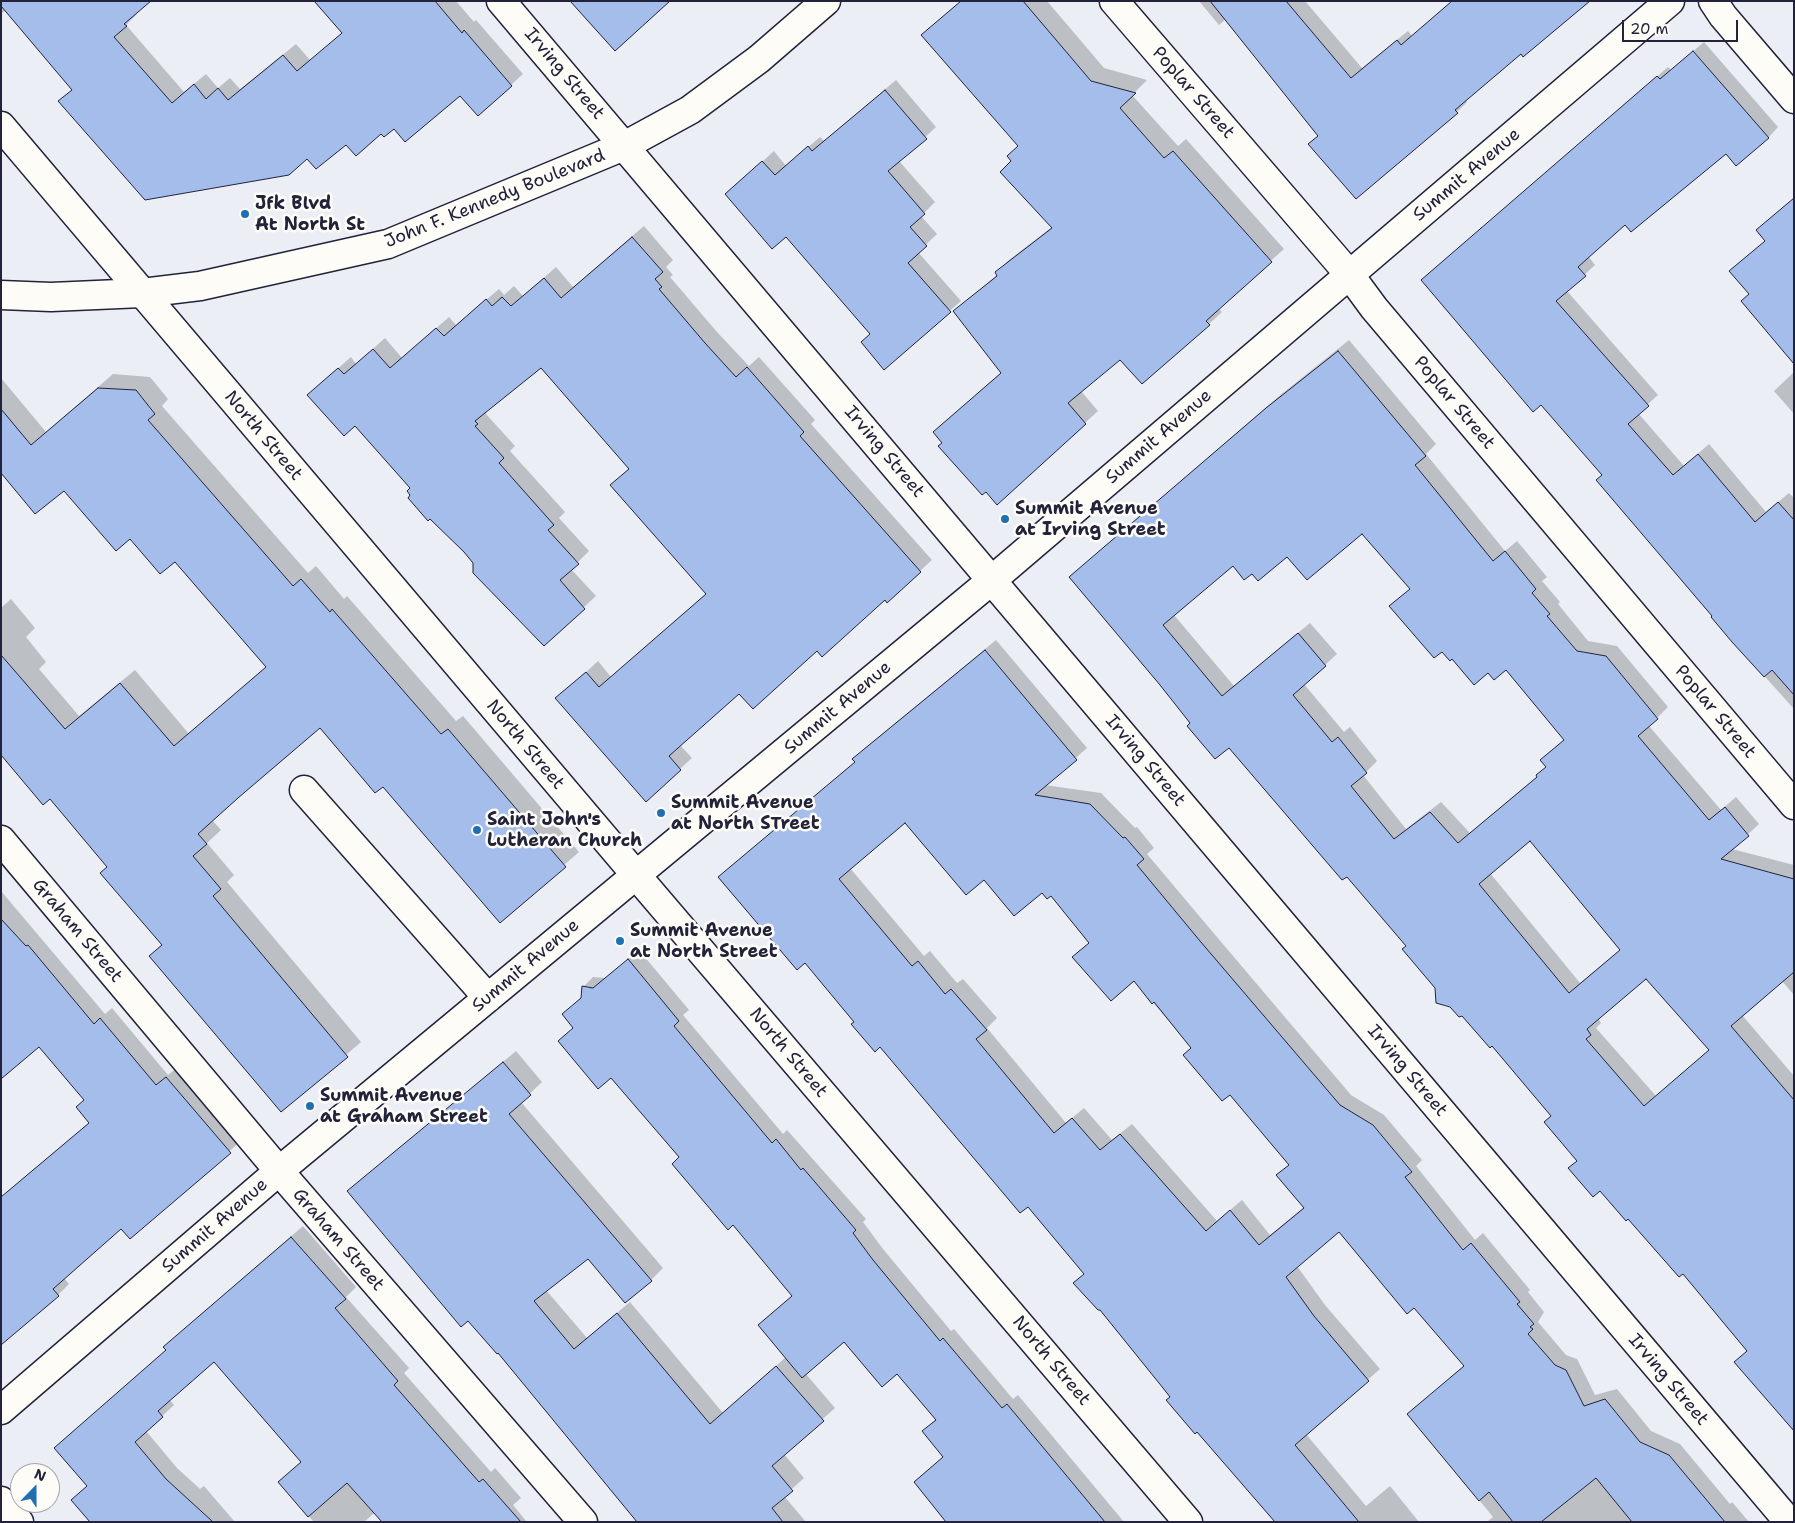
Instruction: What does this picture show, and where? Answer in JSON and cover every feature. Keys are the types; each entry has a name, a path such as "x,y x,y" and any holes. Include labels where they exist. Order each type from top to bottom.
{"street":[{"name":"Irving Street","path":"501,1 1788,1522"},
{"name":"John F. Kennedy Boulevard","path":"1,295 51,296 142,292 200,286 388,244 624,146 690,110 759,58 826,1"},
{"name":"Poplar Street","path":"1114,1 1350,274 1380,316 1794,805"},
{"name":"Summit Avenue","path":"1,1410 279,1171 992,580 1670,1"},
{"path":"1714,1 1723,16 1794,99"},
{"name":"North Street","path":"1,126 1188,1522"},
{"path":"304,790 488,998"},
{"name":"Graham Street","path":"1,840 279,1171 582,1522"},
{"path":"1,1501 19,1522"}],"building":[{"path":"1,1 151,1 124,24 127,26 114,37 172,103 194,84 206,99 218,88 228,100 283,55 297,71 342,33 314,1 435,1 462,33 464,30 512,86 478,116 460,96 405,142 394,129 384,137 381,134 356,156 346,145 316,169 307,159 289,175 145,200 58,101 72,90 1,6"},
{"path":"570,1 670,1 615,51"},
{"path":"961,1 1023,1 1091,81 1136,93 1120,108 1164,158 1173,151 1272,262 1206,321 1210,325 1142,384 1120,360 1068,403 1086,424 997,505 986,492 982,495 938,446 942,443 933,432 1001,373 953,311 997,276 995,272 1052,228 1000,172 1011,161 1007,156 1018,146 921,35"},
{"path":"1210,1 1286,1 1351,78 1397,40 1401,45 1452,1 1590,1 1523,57 1521,54 1455,110 1458,113 1356,199 1308,144 1318,136"},
{"path":"1693,51 1769,138 1736,166 1726,154 1631,232 1625,225 1578,267 1586,276 1556,301 1649,406 1628,424 1673,475 1698,454 1755,522 1778,502 1794,520 1794,695 1772,670 1764,677 1732,642 1596,480 1602,475 1541,405 1533,412 1421,280 1657,76 1660,79"},
{"path":"885,90 927,139 888,171 925,214 910,227 927,246 908,263 951,312 884,370 861,342 870,334 786,237 772,249 725,194 762,161 775,175 808,146 812,151"},
{"path":"1794,198 1794,364 1741,301 1749,294 1729,271 1765,241 1756,230"},
{"path":"632,237 663,272 655,279 662,287 659,289 705,343 736,377 747,367 804,432 800,436 921,572 887,603 885,600 822,657 817,651 753,709 739,694 669,756 681,770 646,802 555,698 586,672 599,687 706,594 610,485 629,469 541,368 475,421 478,424 475,426 504,458 499,463 554,525 548,530 579,564 560,580 585,609 544,646 473,573 473,563 464,552 430,519 428,521 408,498 410,495 407,491 410,488 355,426 344,436 307,395 338,368 344,374 373,349 390,368 436,328 444,336 486,299 492,306 502,297 511,306 544,278 561,298"},
{"path":"1338,351 1426,456 1415,465 1493,561 1505,551 1536,589 1532,593 1550,614 1547,616 1577,651 1606,656 1658,719 1638,736 1709,820 1725,807 1749,836 1721,859 1794,879 1794,972 1731,1026 1794,1100 1794,1431 1734,1362 1747,1351 1683,1274 1679,1277 1628,1219 1626,1221 1600,1191 1593,1197 1568,1168 1577,1161 1544,1122 1551,1116 1492,1046 1490,1048 1462,1016 1459,1017 1450,1007 1436,1003 1435,988 1402,949 1406,946 1347,877 1342,880 1229,748 1215,759 1187,726 1190,723 1160,685 1069,577 1266,408","holes":["1362,534 1410,589 1389,606 1434,658 1442,652 1450,661 1452,659 1474,685 1488,673 1494,680 1506,670 1564,740 1540,760 1546,767 1536,775 1537,777 1458,843 1430,812 1394,839 1351,786 1367,773 1338,737 1332,742 1293,695 1326,666 1298,633 1222,696 1163,625 1233,566 1244,580 1252,574 1258,581 1287,557 1307,580","1530,841 1620,950 1569,993 1479,884","1646,979 1709,1050 1644,1106 1586,1039 1591,1035 1587,1029"]},
{"path":"98,388 136,390 155,414 148,420 293,586 301,579 330,612 332,609 441,734 448,729 566,867 500,923 383,787 375,793 320,728 238,798 198,834 207,844 193,856 221,889 213,896 348,1057 281,1112 149,956 162,945 100,873 107,867 50,799 43,805 1,755 1,655 65,729 120,683 174,746 266,667 175,562 160,574 130,539 116,551 64,491 35,514 1,473 1,409 31,445"},
{"path":"985,650 1077,760 1035,795 1090,804 1123,838 1125,837 1144,859 1137,865 1200,941 1340,1105 1373,1125 1412,1172 1405,1177 1463,1250 1471,1243 1520,1302 1517,1304 1534,1324 1530,1327 1533,1329 1528,1334 1555,1365 1566,1370 1584,1406 1605,1399 1640,1442 1669,1455 1725,1522 1632,1522 1596,1478 1541,1522 1513,1522 1489,1492 1479,1501 1407,1414 1464,1366 1414,1308 1407,1314 1339,1232 1286,1277 1314,1316 1369,1381 1295,1445 1359,1522 1275,1522 1197,1432 1195,1434 1166,1400 1170,1397 1163,1388 1100,1310 1073,1283 1084,1274 1028,1207 1020,1213 880,1047 875,1052 851,1024 854,1022 805,963 797,970 718,877 855,762 852,759","holes":["905,823 966,895 984,880 1014,916 1042,893 1047,899 1051,896 1089,943 1072,957 1111,1001 1134,981 1152,1004 1154,1002 1191,1048 1183,1055 1222,1101 1230,1095 1289,1165 1276,1175 1304,1208 1259,1245 1230,1210 1206,1231 1120,1134 1100,1150 1072,1118 1054,1133 976,1039 987,1030 951,989 945,994 918,961 912,966 839,879"]},
{"path":"1,919 26,946 28,945 94,1024 100,1018 156,1085 166,1077 231,1153 130,1239 121,1229 53,1289 59,1296 1,1345 1,1197 89,1123 76,1107 84,1100 39,1047 1,1079"},
{"path":"628,959 679,1021 674,1026 772,1143 776,1139 801,1170 803,1168 856,1230 853,1233 873,1260 940,1341 943,1338 1002,1408 1007,1404 1105,1522 946,1522 914,1482 943,1457 922,1431 936,1420 897,1374 882,1387 844,1342 802,1378 758,1325 792,1296 733,1225 728,1230 672,1164 679,1157 611,1078 598,1089 558,1041 573,1028 562,1014 581,998 582,986 593,988"},
{"path":"503,1062 531,1095 509,1114 652,1281 625,1303 588,1259 534,1301 574,1349 617,1313 710,1424 776,1366 824,1421 772,1466 793,1491 772,1508 783,1522 637,1522 498,1353 468,1321 461,1327 347,1191"},
{"path":"291,1237 346,1299 335,1308 398,1381 394,1385 479,1482 483,1479 521,1522 382,1522 347,1483 308,1517 278,1482 301,1462 214,1362 158,1411 163,1417 135,1442 166,1479 213,1522 90,1522 71,1500 87,1486 54,1448 166,1350 163,1347"}],"place":[{"name":"Jfk Blvd At North St","path":"245,214"},
{"name":"Summit Avenue at Irving Street","path":"1005,519"},
{"name":"Summit Avenue at North STreet","path":"661,813"},
{"name":"Saint John's Lutheran Church","path":"477,830"},
{"name":"Summit Avenue at North Street","path":"620,941"},
{"name":"Summit Avenue at Graham Street","path":"310,1106"}]}
